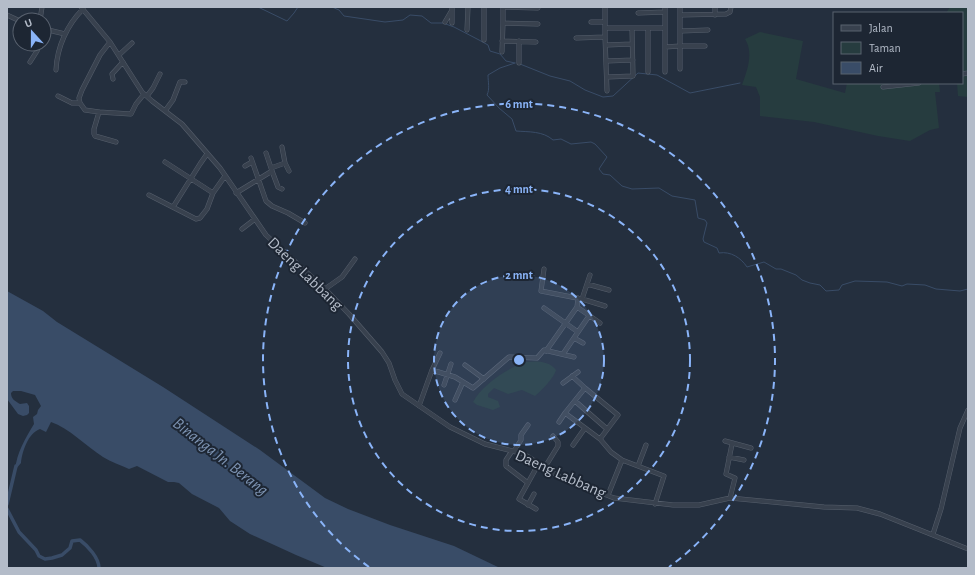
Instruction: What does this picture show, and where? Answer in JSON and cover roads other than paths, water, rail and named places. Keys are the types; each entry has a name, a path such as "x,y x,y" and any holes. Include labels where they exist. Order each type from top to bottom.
{"street":[{"path":"467,30 468,7"},
{"path":"484,7 484,40"},
{"path":"502,52 503,7 538,8"},
{"path":"605,7 607,91"},
{"path":"680,7 680,69"},
{"path":"715,7 715,15"},
{"path":"680,15 728,14 731,7"},
{"path":"56,70 58,56 65,34 82,8"},
{"name":"Daeng Labbang","path":"82,8 110,42 136,84 146,95 182,124 208,154 263,231 325,289 360,326 386,357 402,394 450,426 491,446 530,456 566,480 608,496 655,504 673,505 699,505 730,498 818,507 857,508 869,510 968,549"},
{"path":"445,22 452,8"},
{"path":"452,8 452,23"},
{"path":"638,13 665,10 665,72"},
{"path":"591,22 605,22"},
{"path":"503,24 538,24"},
{"path":"605,28 665,28"},
{"path":"607,77 633,76 632,28"},
{"path":"648,28 648,72"},
{"path":"52,30 65,34"},
{"path":"680,31 708,30"},
{"path":"576,38 605,38"},
{"path":"502,41 536,42"},
{"path":"519,41 519,63"},
{"path":"110,42 100,55 82,90 80,103 85,110 131,114 136,104 154,88 160,74"},
{"path":"118,55 132,43"},
{"path":"606,45 632,44"},
{"path":"665,47 705,46"},
{"path":"30,62 36,52"},
{"path":"606,61 633,60"},
{"path":"113,79 112,74 123,62"},
{"path":"165,111 173,100 180,82 185,82"},
{"path":"883,87 909,84"},
{"path":"58,96 72,102 80,103"},
{"path":"99,112 94,129 95,136 116,142"},
{"path":"282,147 285,163 289,171"},
{"path":"266,153 277,185 282,189"},
{"path":"173,207 190,179 208,154"},
{"path":"245,166 252,160 263,195 268,204 305,223"},
{"path":"165,162 213,193"},
{"path":"236,193 271,169 285,163"},
{"path":"149,195 198,219 207,209 213,193 225,176"},
{"path":"242,229 255,219"},
{"path":"325,289 342,277 356,259"},
{"path":"544,269 541,291 605,306"},
{"path":"546,351 577,307 590,275"},
{"path":"587,284 609,290"},
{"path":"577,307 600,323"},
{"path":"544,308 578,332"},
{"path":"563,354 589,316"},
{"path":"574,338 583,343"},
{"path":"432,370 448,375 473,388 509,357 537,358 544,350 574,357"},
{"path":"418,406 440,353"},
{"path":"444,385 451,364"},
{"path":"465,365 484,378"},
{"path":"563,383 578,372"},
{"path":"572,376 618,415 600,439"},
{"path":"455,400 463,382"},
{"path":"559,422 585,388"},
{"path":"575,401 607,429"},
{"path":"933,534 941,509 960,428 968,410"},
{"path":"565,413 600,439 611,452 622,460 664,476 655,504"},
{"path":"528,424 521,435 521,440 506,460 506,466 528,483"},
{"path":"574,445 585,428"},
{"path":"545,467 558,446 558,442 553,436"},
{"path":"725,441 751,448"},
{"path":"730,498 735,478 726,474 732,444"},
{"path":"638,466 646,445"},
{"path":"729,457 744,460"},
{"path":"608,496 622,460"},
{"path":"536,509 519,499 539,463"},
{"path":"528,505 534,494"}],"water":[{"name":"Binanga Jn. Berang","path":"7,291 43,311 57,322 163,387 260,450 325,498 348,509 390,525 454,546 500,568 327,568 250,534 230,521 219,508 192,494 179,483 168,482 137,466 129,469 106,459 64,428 51,422 46,432 40,429 32,434 24,448 21,463 15,470 20,451 34,424 33,417 37,414 41,406 35,395 21,391 13,391 11,393 14,400 20,404 27,403 29,406 29,413 23,416 18,414 7,399"}],"waterway":[{"path":"258,7 287,21 298,7"},
{"path":"332,7 339,10 344,16 385,22 403,20 410,15 422,16 431,23 443,23 454,27 488,45 490,51 500,54 506,61 515,63"},
{"path":"515,63 500,68 488,75 489,88 487,95 512,119 516,131 540,133 553,140 561,139 571,144 591,142 595,144 607,157 599,169 603,174 610,175 622,186 632,189 659,188 672,196 695,200 698,218 705,220 707,223 703,239 704,242 717,248 719,253 732,254 742,261 747,267 764,262 776,269 781,269 796,275 802,280 820,285 826,291 839,290 842,285 855,281 887,282 902,286 907,284 925,285 936,289 960,291 968,289"},
{"path":"520,64 550,76 570,81 585,90 603,97 613,96 638,73 657,75 690,93 740,83"},
{"path":"7,504 16,466"},
{"path":"7,509 19,532 36,550 39,556 45,559 62,555 70,548 72,541 80,540 92,552 99,564 99,568"}]}
